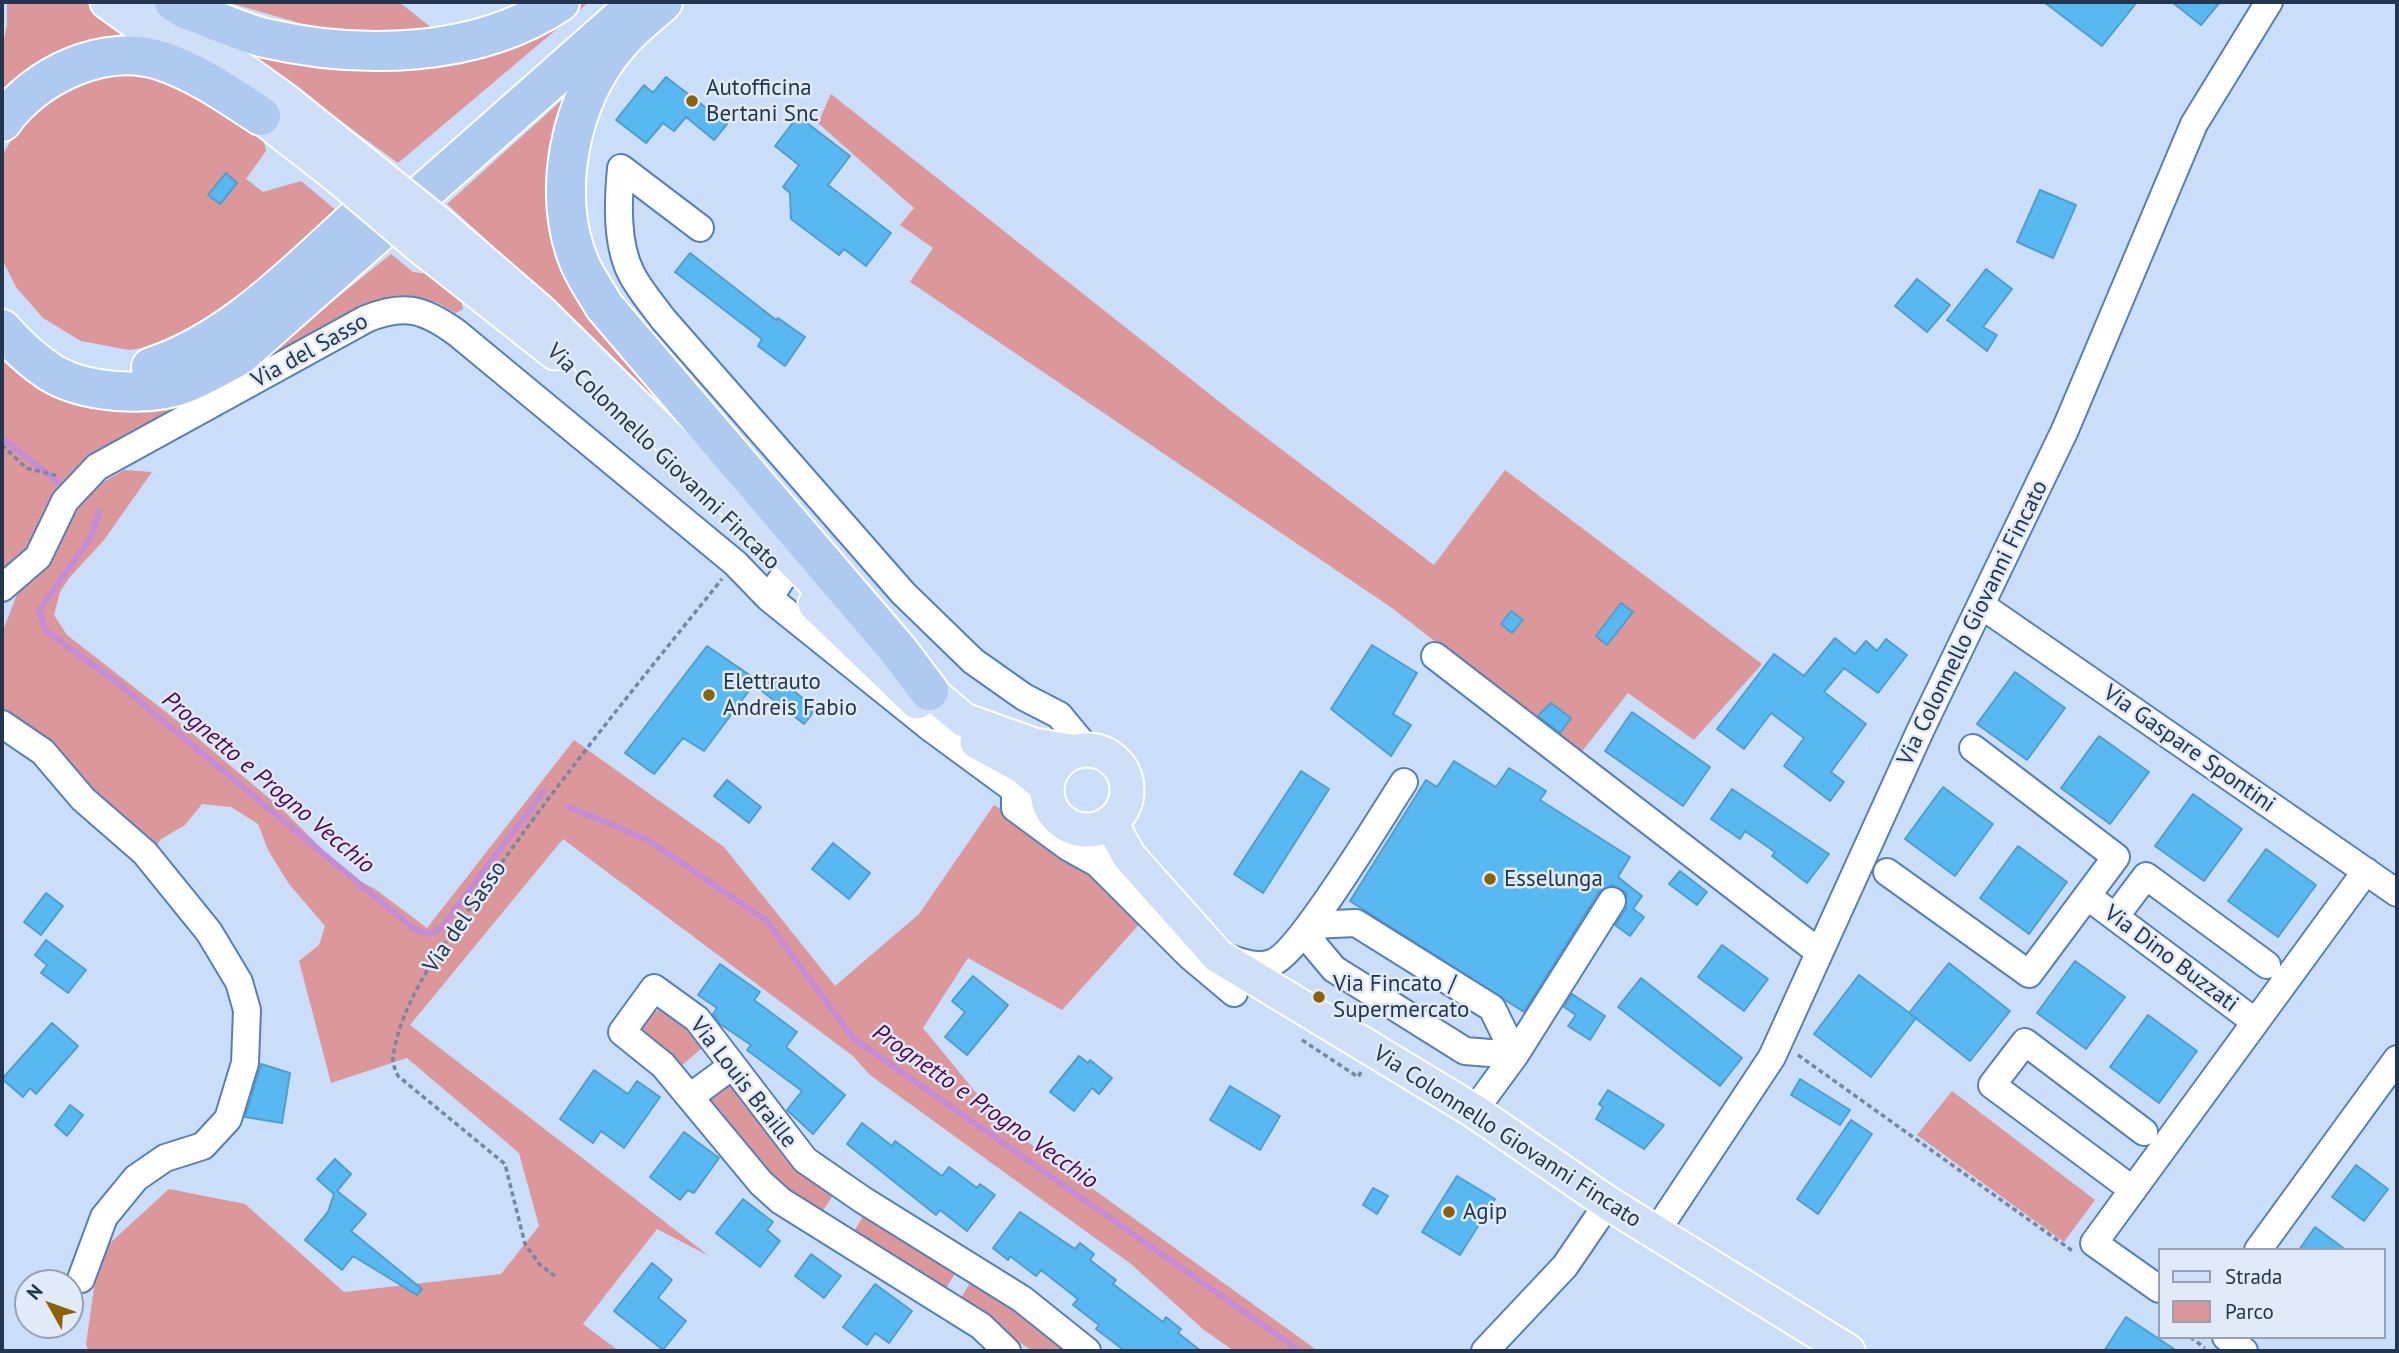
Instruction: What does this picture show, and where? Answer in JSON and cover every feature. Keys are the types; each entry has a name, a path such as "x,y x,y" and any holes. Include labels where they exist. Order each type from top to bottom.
{"highway":[{"path":"174,2 263,37 326,48 384,52 446,44 507,29 560,2"},
{"path":"2,302 25,329 65,354 116,367 149,368 180,358 226,330 604,2"},
{"path":"2,329 18,347 52,373 98,390 144,392 185,384 239,356 641,2"},
{"path":"663,2 619,42 593,84 572,129 566,174 569,218 579,263 604,306 898,650 929,691"},
{"path":"2,122 34,88 70,68 108,56 161,60 199,78 261,116"}],"main road":[{"name":"Via Colonnello Giovanni Fincato","path":"107,2 261,116 347,167"},
{"name":"Via Colonnello Giovanni Fincato","path":"148,2 285,100 347,167 427,233 593,385 777,586 875,664 918,703 975,741 1023,767 1048,794 1063,822 1099,826 1218,956 1474,1111 1608,1203 1848,1351"},
{"name":"Via Colonnello Giovanni Fincato","path":"427,233 540,311 929,691 964,720 1034,745 1100,752 1114,760 1126,780 1125,804 1099,826"},
{"path":"1048,794 1056,766 1082,751"}],"street":[{"name":"Via Colonnello Giovanni Fincato","path":"1656,1232 1779,1041 2065,430 2194,124 2269,2"},
{"path":"700,228 621,168 618,200 631,272 663,319 903,593 972,661 1024,697 1059,715 1082,751"},
{"name":"Via del Sasso","path":"2,588 38,557 65,501 97,467 366,319 386,310 410,309 436,318 457,333 735,563 777,586 932,729 1015,790"},
{"name":"Via Gaspare Spontini","path":"1981,605 2397,893"},
{"path":"1436,656 1819,952"},
{"path":"2,724 43,752 83,799 145,853 209,932 239,982 247,1010 245,1063 228,1119 203,1146 165,1158 136,1178 104,1217 84,1271"},
{"name":"Via Dino Buzzati","path":"1887,872 2029,974 2116,857 1973,748"},
{"path":"1218,956 1260,966 1275,962 1311,925 1404,782"},
{"path":"1048,794 1015,790 1015,808 1068,847 1097,863 1190,956 1234,993"},
{"path":"1097,863 1099,826"},
{"name":"Via Dino Buzzati","path":"2088,1250 2365,872"},
{"path":"2115,917 2146,876 2267,965"},
{"name":"Via Dino Buzzati","path":"2087,896 2254,1021"},
{"path":"1474,1111 1515,1055 1612,901"},
{"path":"1311,925 1356,923 1492,1008 1515,1055"},
{"path":"1311,925 1313,944 1334,969 1465,1051 1515,1055"},
{"name":"Via Louis Braille","path":"1007,1351 981,1326 781,1201 761,1183 663,1065 622,1032 654,988 697,1019 805,1160 863,1200 1022,1299 1087,1351"},
{"path":"2133,1190 1992,1085 2025,1042 2144,1132"},
{"path":"2259,1248 2397,1059"},
{"path":"690,1097 732,1066"},
{"path":"1485,1351 1565,1266 1608,1203"},
{"path":"2088,1250 2158,1288"},
{"path":"2228,1339 2244,1351"}],"path":[{"path":"2,445 26,468 81,482"},
{"name":"Via del Sasso","path":"555,1276 540,1265 524,1244 505,1164 398,1076 392,1059 399,1031 426,974 503,860 573,764 735,563"},
{"path":"1779,1041 1935,1150 2088,1250"},
{"path":"2193,1339 2209,1351"}],"green space":[{"path":"7,2 94,2 152,40 2,105 2,48 7,25"},
{"path":"227,2 399,2 437,32 327,31"},
{"path":"580,2 589,2 398,163 223,35 274,50 539,28"},
{"path":"139,68 181,80 263,136 266,151 246,179 263,192 301,181 343,216 275,276 167,344 129,350 81,341 43,318 16,287 2,259 3,154 24,119 57,91 97,75"},
{"path":"593,72 564,220 770,519 527,277 447,204"},
{"path":"831,94 1231,411 1434,565 1505,470 1762,664 1694,740 1628,693 1580,754 1392,608 910,282 933,248 900,225 914,208 818,123"},
{"path":"391,254 413,272 430,274 461,298 463,309 456,313 436,302 407,297 80,464 58,490 38,541 2,581 2,355 92,400 285,340"},
{"path":"124,470 152,472 104,540 69,578 60,592 54,615 67,635 175,719 283,810 348,875 375,889 427,928 574,740 724,847 835,986 919,914 994,805 1056,845 1145,918 1062,1010 968,958 923,1028 1000,1122 1318,1351 1234,1351 1204,1330 1131,1264 870,1075 853,1056 563,839 410,1025 709,1256 657,1229 583,1324 619,1351 88,1351 86,1344 99,1253 169,1189 245,1204 344,1292 501,1274 539,1226 519,1153 407,1058 331,1083 299,961 319,945 325,926 289,884 268,850 258,824 231,807 202,804 185,825 161,839 155,848 2,712 2,633 17,594 32,576 74,499"},
{"path":"659,1010 689,1030 702,1048 680,1067 641,1034 646,1019"},
{"path":"727,1078 836,1191 820,1215 768,1175 703,1094"},
{"path":"1952,1091 2095,1200 2064,1242 1917,1135"},
{"path":"866,1211 958,1269 943,1293 852,1235"},
{"path":"973,1278 1074,1351 1033,1351 958,1303"}],"building":[{"path":"2044,2 2137,2 2102,46"},
{"path":"2172,2 2220,2 2201,25"},
{"path":"666,77 727,124 714,140 686,117 674,131 663,123 646,143 616,120 644,85 653,93"},
{"path":"798,116 850,156 828,185 891,233 866,266 844,249 839,255 791,219 790,193 783,187 799,165 775,146"},
{"path":"226,173 237,183 220,204 208,195"},
{"path":"2040,190 2076,205 2053,258 2017,242"},
{"path":"690,253 776,320 778,318 805,337 785,366 758,346 762,339 675,272"},
{"path":"1986,269 2012,289 1983,327 1997,335 1987,351 1947,320"},
{"path":"1917,279 1950,305 1927,332 1895,306"},
{"path":"1621,603 1633,612 1607,645 1596,636"},
{"path":"1511,611 1523,620 1512,633 1501,624"},
{"path":"1835,638 1855,654 1866,641 1877,651 1886,639 1907,655 1878,693 1844,668 1824,692 1866,724 1831,772 1844,782 1830,801 1784,766 1804,738 1771,713 1744,749 1717,729 1774,654 1804,676"},
{"path":"1372,645 1417,673 1393,714 1411,725 1391,756 1331,709"},
{"name":"Elettrauto Andreis Fabio","path":"707,646 757,680 704,751 683,738 654,774 625,753"},
{"path":"2015,672 2065,708 2027,760 1977,724"},
{"path":"774,675 816,709 804,724 762,691"},
{"path":"1551,703 1571,718 1560,733 1538,716"},
{"path":"1632,712 1710,767 1683,806 1605,751"},
{"path":"2099,736 2149,772 2110,824 2061,788"},
{"name":"Esselunga","path":"1454,761 1496,787 1509,768 1546,791 1540,800 1630,857 1618,877 1642,896 1633,909 1644,917 1630,936 1615,925 1626,909 1626,893 1612,885 1599,892 1524,1012 1350,901 1426,780 1437,787"},
{"path":"1301,771 1329,789 1263,893 1234,874"},
{"path":"727,780 761,807 749,823 714,796"},
{"path":"1943,787 1993,824 1955,876 1905,839"},
{"path":"1732,789 1829,854 1807,883 1772,856 1775,852 1745,831 1740,839 1711,819"},
{"path":"2193,794 2242,829 2204,881 2155,846"},
{"path":"833,843 870,873 849,899 812,869"},
{"path":"2018,846 2067,882 2029,934 1980,898"},
{"path":"2266,849 2316,885 2278,937 2228,901"},
{"path":"1680,871 1707,892 1697,905 1669,884"},
{"path":"46,893 63,906 41,935 24,922"},
{"path":"46,940 86,970 68,993 41,973 47,965 35,955"},
{"path":"1722,945 1768,979 1744,1011 1698,977"},
{"path":"2075,961 2125,997 2086,1049 2037,1013"},
{"path":"1949,963 2010,1011 1970,1061 1909,1013"},
{"path":"720,964 760,992 754,1000 797,1032 786,1047 845,1095 813,1134 787,1110 802,1091 747,1050 751,1045 720,1024 713,1014 717,1008 698,995"},
{"path":"1859,975 1916,1018 1871,1077 1814,1034"},
{"path":"973,976 1008,1005 967,1055 945,1037 965,1012 952,1001"},
{"path":"1641,978 1742,1058 1720,1086 1618,1007"},
{"path":"1572,994 1605,1016 1590,1040 1568,1026 1576,1015 1564,1007"},
{"path":"2148,1015 2197,1051 2159,1103 2110,1067"},
{"path":"52,1023 78,1046 36,1094 30,1088 23,1097 2,1079"},
{"path":"1079,1056 1088,1063 1090,1060 1112,1078 1099,1094 1092,1088 1074,1111 1050,1092"},
{"path":"261,1064 290,1073 282,1123 245,1117"},
{"path":"594,1070 628,1094 637,1081 660,1097 624,1148 601,1131 593,1143 560,1119"},
{"path":"1800,1079 1850,1110 1840,1125 1791,1095"},
{"path":"1230,1086 1280,1116 1260,1150 1210,1120"},
{"path":"1608,1090 1664,1125 1644,1149 1596,1119 1603,1107 1599,1104"},
{"path":"70,1105 83,1115 67,1136 55,1125"},
{"path":"1851,1120 1872,1134 1818,1214 1797,1199"},
{"path":"862,1123 892,1146 895,1141 942,1176 949,1167 977,1188 980,1184 995,1195 967,1231 940,1210 936,1215 847,1144"},
{"path":"684,1132 719,1158 694,1193 688,1190 680,1200 650,1177"},
{"path":"335,1159 351,1174 337,1191 366,1214 351,1231 422,1289 417,1295 353,1256 342,1270 305,1240 328,1212 334,1194 317,1179"},
{"path":"2356,1165 2388,1189 2364,1221 2332,1197"},
{"path":"1457,1176 1495,1199 1460,1255 1422,1232"},
{"path":"1373,1188 1388,1196 1377,1214 1363,1205"},
{"path":"743,1199 773,1222 767,1230 780,1241 760,1267 716,1233"},
{"path":"1020,1212 1075,1249 1080,1243 1094,1254 1090,1260 1116,1280 1113,1284 1163,1322 1166,1317 1181,1329 1178,1333 1201,1351 1125,1351 1096,1329 1099,1325 1073,1305 1078,1299 1041,1270 1036,1276 1010,1256 1008,1260 993,1248"},
{"path":"2315,1227 2343,1248 2300,1248"},
{"path":"811,1254 841,1276 824,1298 795,1276"},
{"path":"652,1263 672,1280 658,1298 686,1321 663,1350 614,1311"},
{"path":"875,1284 912,1311 889,1343 875,1333 867,1345 843,1327"},
{"path":"2126,1317 2177,1351 2104,1351"}],"waterway":[{"name":"Prognetto e Progno Vecchio","path":"2,438 59,483"},
{"name":"Prognetto e Progno Vecchio","path":"99,512 91,537 39,610 46,631 115,681 414,929 429,934 441,928 544,791"},
{"name":"Prognetto e Progno Vecchio","path":"569,807 648,840 767,921 853,1038 1300,1351"}],"place":[{"name":"Autofficina Bertani Snc","path":"692,101"},
{"name":"Elettrauto Andreis Fabio","path":"709,695"},
{"name":"Esselunga","path":"1490,879"},
{"name":"Via Fincato / Supermercato","path":"1319,997"},
{"name":"Agip","path":"1449,1212"}]}
